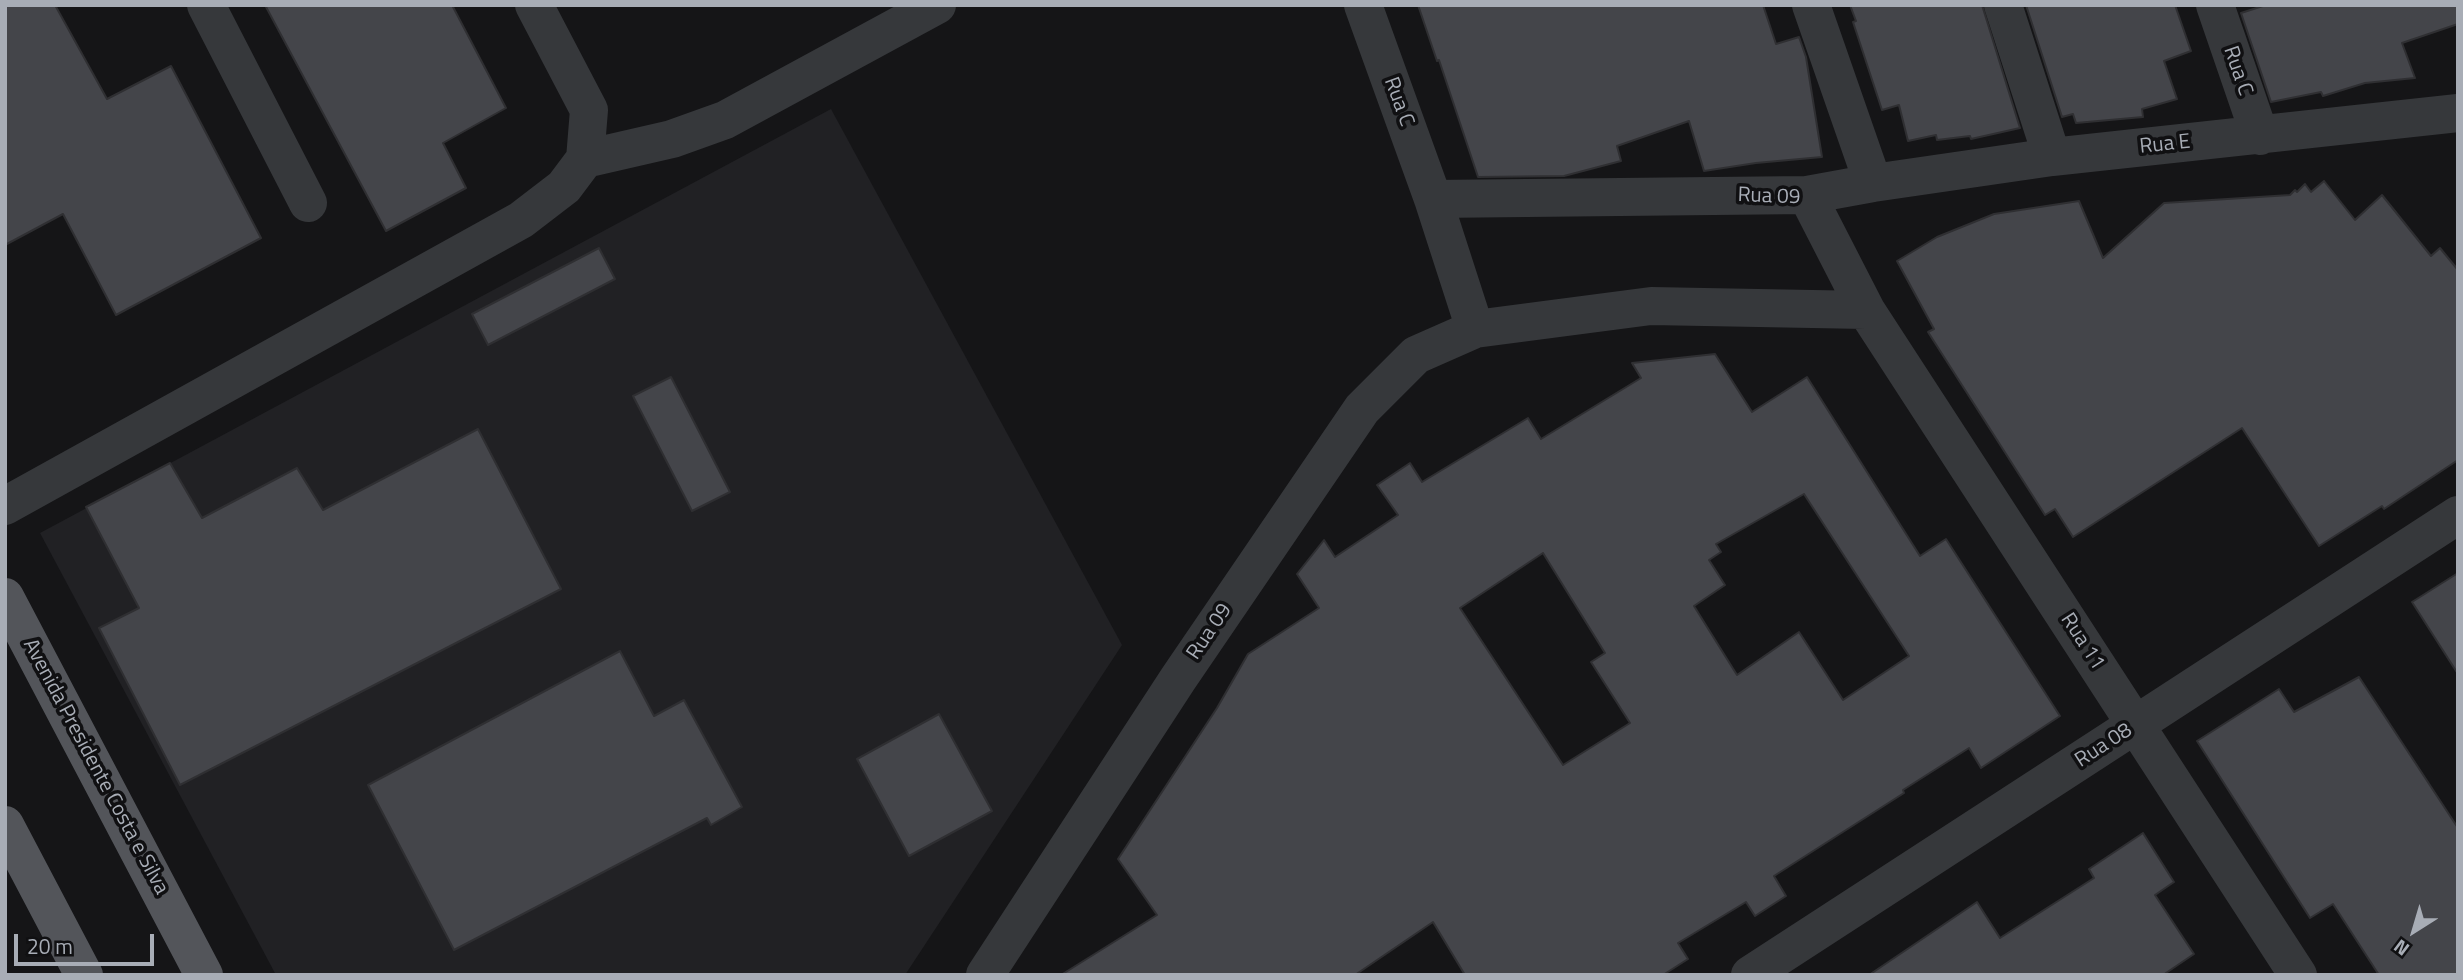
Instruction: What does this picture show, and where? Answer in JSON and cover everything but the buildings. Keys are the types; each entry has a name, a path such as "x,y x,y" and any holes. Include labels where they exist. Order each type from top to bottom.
{"main road":[{"name":"Avenida Presidente Costa e Silva","path":"5,597 204,975"},
{"path":"5,825 84,975"}],"street":[{"path":"206,5 308,203"},
{"path":"5,506 521,220 564,187 585,159 589,110 534,5"},
{"path":"585,159 672,139 725,120 937,5"},
{"name":"Rua C","path":"1363,5 1433,199"},
{"path":"1811,5 1873,183"},
{"path":"2003,5 2052,157"},
{"name":"Rua C","path":"2215,5 2260,136"},
{"name":"Rua E","path":"1807,195 2052,157 2458,113"},
{"name":"Rua 09","path":"985,975 1186,667 1362,409 1416,355 1475,329 1651,306 1866,310 1807,195 1433,199"},
{"path":"1433,199 1475,329"},
{"name":"Rua 11","path":"1866,310 2298,975"},
{"name":"Rua 08","path":"1749,975 2458,514"}],"shaded area":[{"path":"831,109 1122,645 905,975 276,975 40,533"}]}
